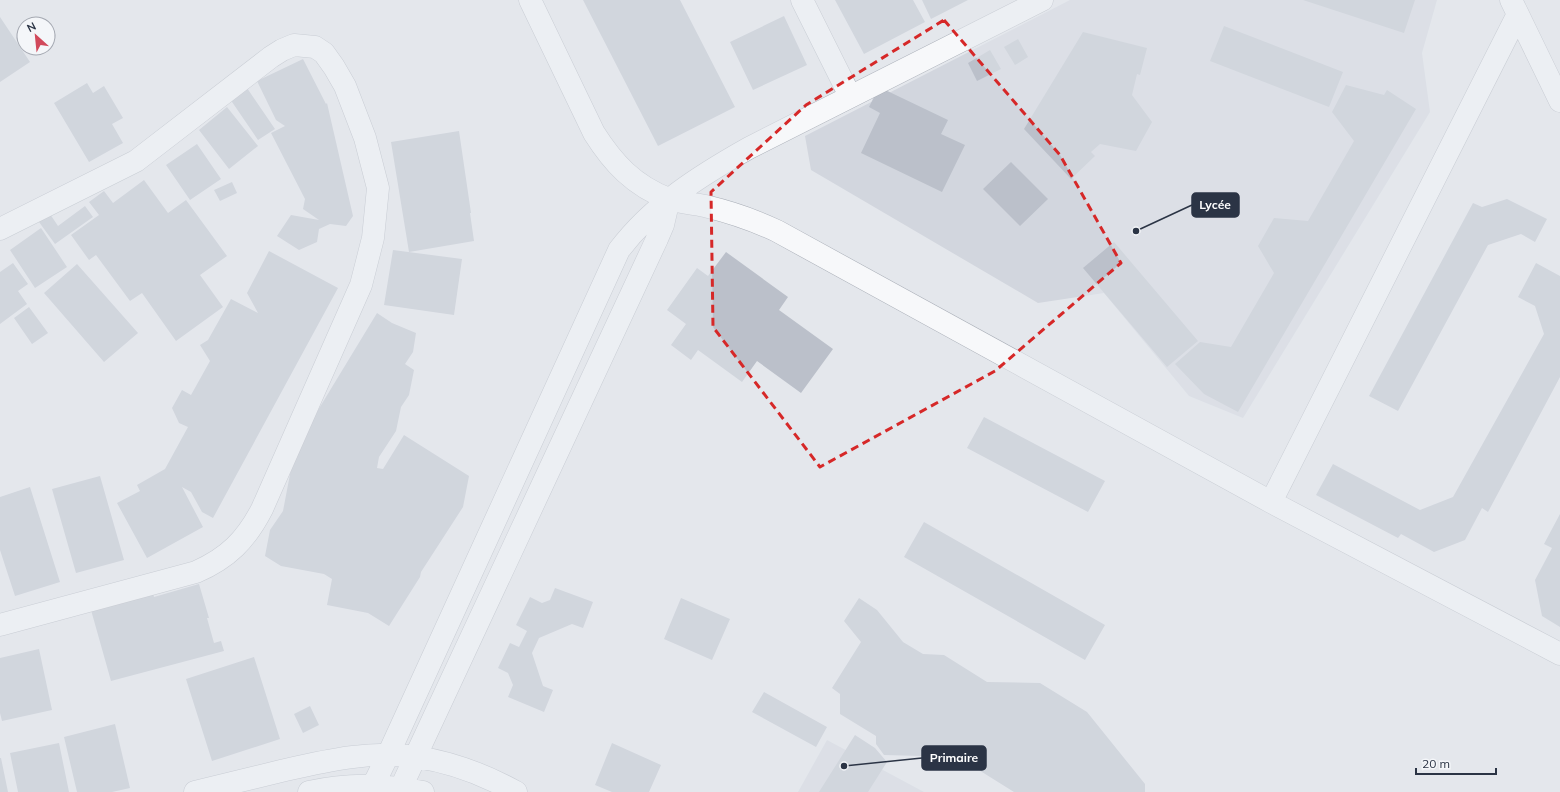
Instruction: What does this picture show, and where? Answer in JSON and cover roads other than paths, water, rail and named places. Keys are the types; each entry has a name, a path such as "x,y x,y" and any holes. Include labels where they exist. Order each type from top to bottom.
{"street":[{"path":"530,0 594,133 618,166 638,182 670,199 739,215 777,231 1271,502 1560,654"},
{"path":"802,0 850,96"},
{"path":"371,789 619,250 633,231 670,199 710,170 850,96 1042,0"},
{"path":"1271,502 1514,7"},
{"path":"1514,7 1560,101"},
{"path":"0,229 136,161 271,57 282,50 294,46 315,47 324,53 334,67 345,86 365,138 378,188 373,238 361,285 262,509 246,536 223,558 196,572 0,625"},
{"path":"400,790 657,240 670,199"},
{"path":"195,792 328,760 388,754 416,756 443,762 492,779 516,792"},
{"path":"309,792 327,788 350,786 371,789 424,792"}],"place":[{"name":"Lycée","path":"1136,231"},
{"name":"Primaire","path":"844,766"}]}
